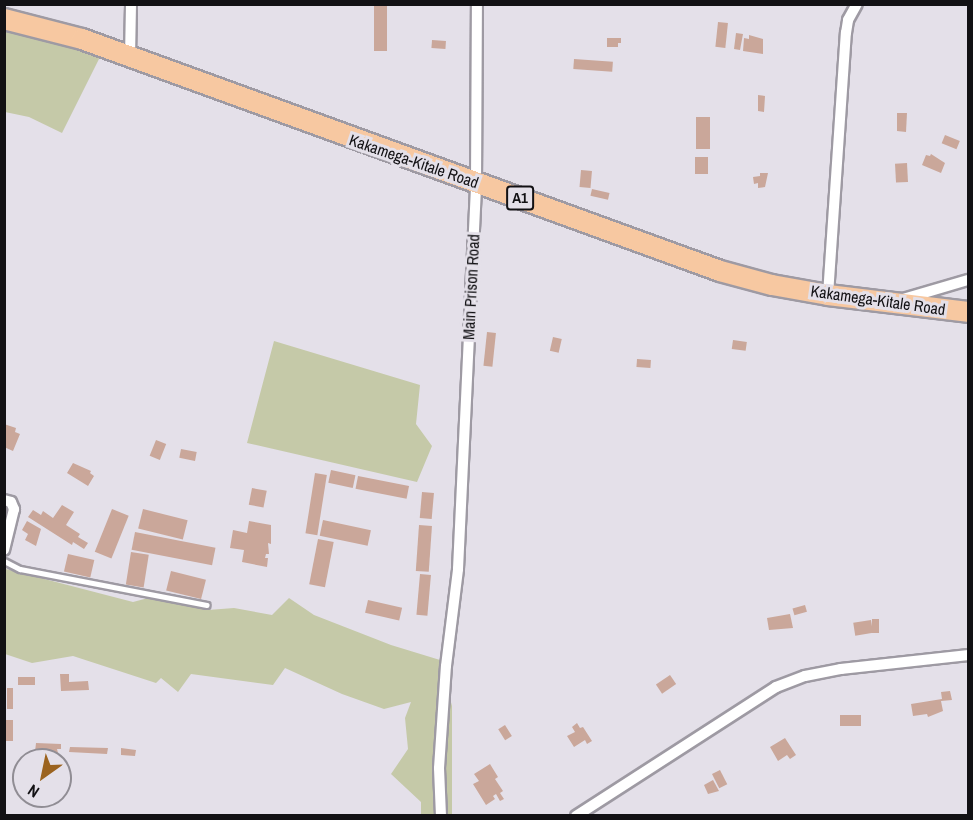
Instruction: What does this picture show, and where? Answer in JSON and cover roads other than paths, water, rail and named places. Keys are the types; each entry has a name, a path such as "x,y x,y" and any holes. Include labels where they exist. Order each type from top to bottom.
{"highway":[{"path":"4,9 82,39"},
{"name":"Kakamega-Kitale Road","path":"4,19 82,39 720,270 772,285 969,312"}],"street":[{"path":"130,57 131,4"},
{"name":"Main Prison Road","path":"441,816 439,768 444,689 458,569 476,183 477,4"},
{"path":"828,294 846,33 848,20 857,4"},
{"path":"891,302 969,280"},
{"path":"4,500 11,502 15,509 4,551 4,560"},
{"path":"576,816 776,687 805,676 841,669 969,655"}],"lane":[{"path":"4,560 20,569 207,605"}]}
